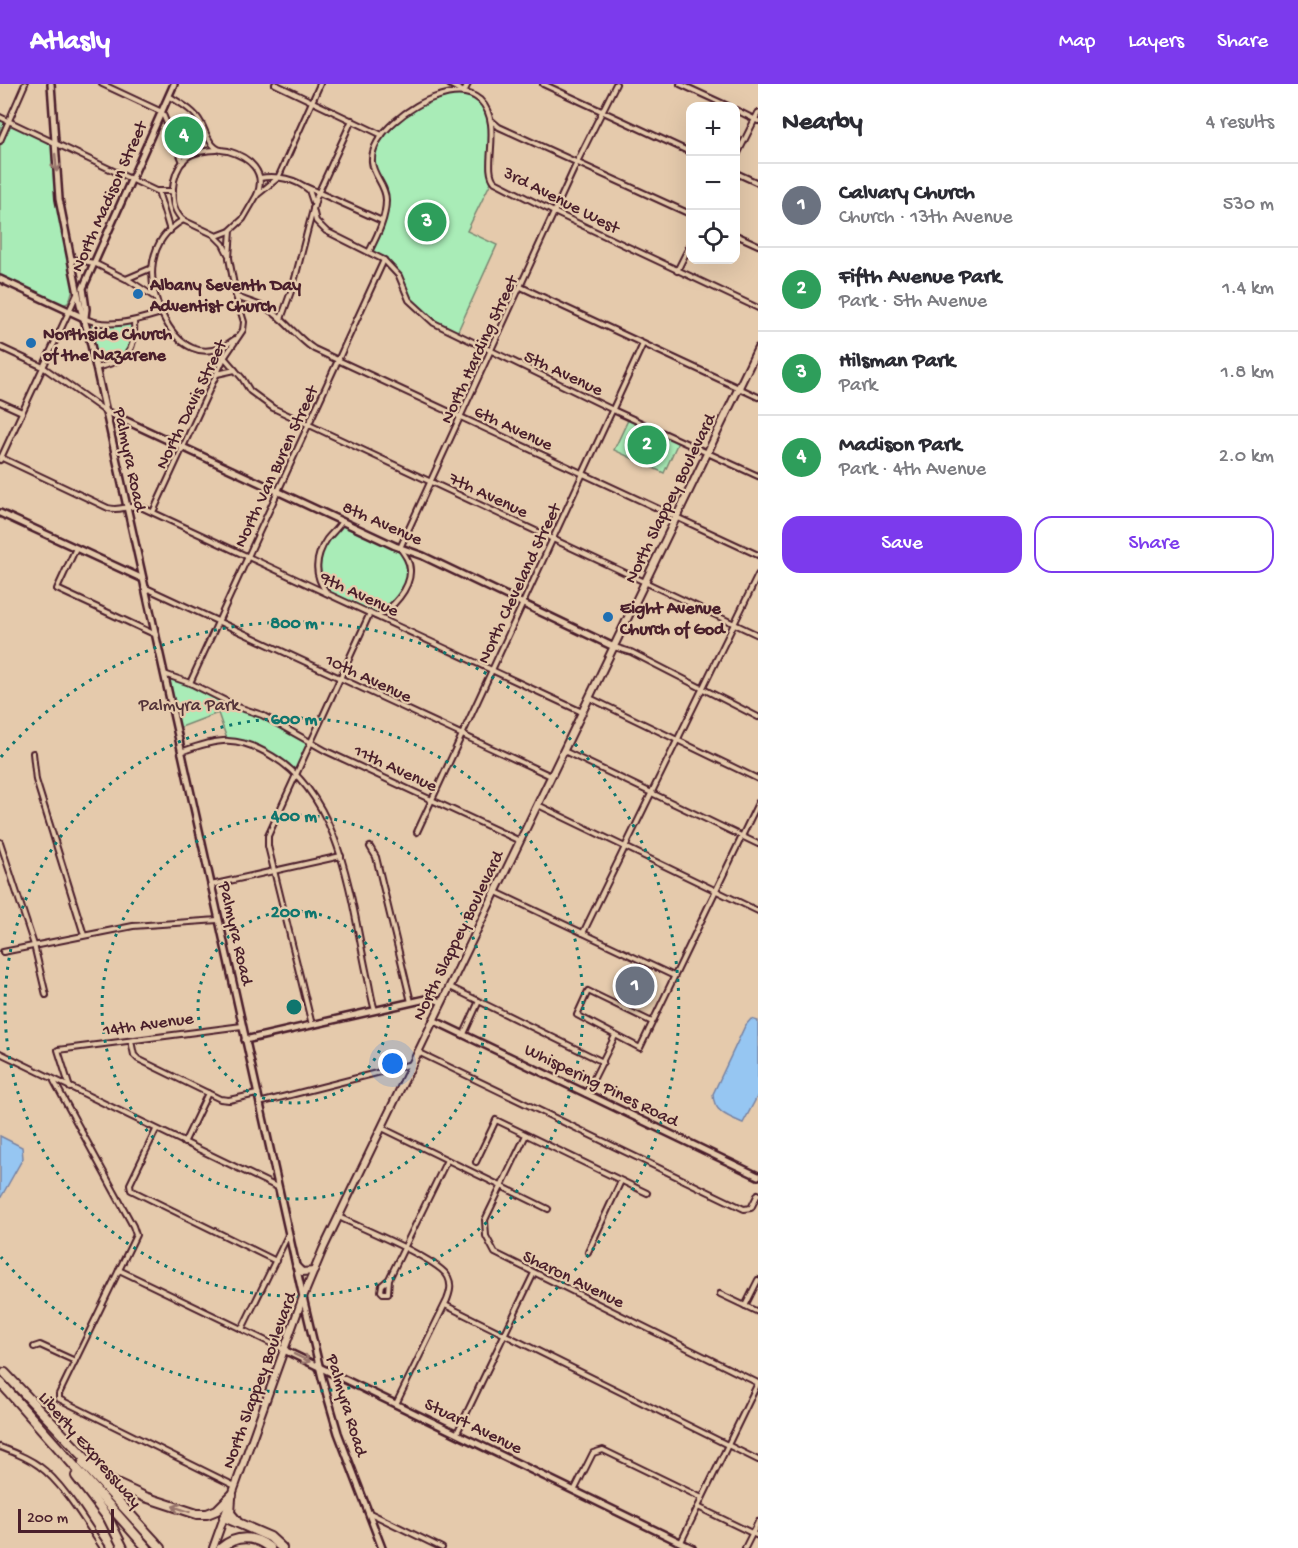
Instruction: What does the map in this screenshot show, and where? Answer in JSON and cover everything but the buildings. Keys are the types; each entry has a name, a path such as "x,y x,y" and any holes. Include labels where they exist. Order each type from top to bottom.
{"highway":[{"path":"3,1370 107,1479 120,1486 202,1515 217,1510 231,1497"},
{"name":"Liberty Expressway","path":"3,1370 117,1501 162,1548"},
{"name":"Liberty Expressway","path":"0,1382 147,1548"},
{"path":"43,1431 103,1512 123,1548"},
{"path":"231,1497 230,1513 243,1524"},
{"path":"224,1517 270,1537 282,1548"},
{"path":"221,1548 234,1539 244,1538 260,1541 270,1548"}],"main road":[{"name":"North Slappey Boulevard","path":"213,1548 303,1297 338,1217 758,348"},
{"path":"296,1266 302,1272 314,1270"}],"street":[{"path":"0,141 25,84"},
{"name":"Palmyra Road","path":"51,84 59,199 72,260 86,309 84,318 95,369 257,1094 319,1367 338,1433 382,1548"},
{"path":"102,84 162,112 183,162"},
{"name":"North Madison Street","path":"0,458 94,263 174,84"},
{"path":"275,84 382,135"},
{"path":"257,195 278,178 320,84"},
{"path":"449,84 477,97 491,121 499,127 686,212"},
{"path":"464,92 468,84"},
{"path":"543,84 686,150"},
{"name":"North Harding Street","path":"400,548 616,84"},
{"path":"680,84 719,102"},
{"path":"369,252 382,221 386,194 372,163 382,135 393,122 429,99 464,92"},
{"path":"169,96 195,116 202,124 207,139 217,150"},
{"path":"740,112 757,120"},
{"path":"736,156 757,120 758,113"},
{"path":"0,117 158,191 172,191"},
{"path":"281,319 293,286 318,192 352,120"},
{"name":"3rd Avenue West","path":"491,121 491,178 500,185 758,308"},
{"path":"214,235 231,230 243,219 257,195 260,178 255,167 248,160 228,151 217,150 189,156 183,162 172,191 172,200 176,213 183,220 214,235 223,244 229,258"},
{"path":"740,175 758,183"},
{"path":"260,178 291,180 382,221"},
{"path":"306,187 311,193 316,221 323,229 384,260"},
{"path":"158,191 170,231"},
{"path":"183,220 159,243 152,268 154,296 161,313 178,341 197,349 211,351 229,344 240,335"},
{"name":"North Davis Street","path":"153,512 216,374 243,330 244,322 236,296 229,258 231,230"},
{"path":"740,236 758,245"},
{"path":"677,271 686,253"},
{"path":"72,260 94,263 154,296"},
{"name":"5th Avenue","path":"384,260 399,276 409,300 434,323 613,410 758,476"},
{"name":"North Van Buren Street","path":"190,683 384,260"},
{"path":"126,279 152,268"},
{"path":"0,279 95,323 134,320 161,313"},
{"path":"521,287 758,397"},
{"name":"6th Avenue","path":"236,296 246,302 266,308 281,319 307,345 338,361 758,555"},
{"path":"95,369 117,363 129,352 133,340 134,320"},
{"name":"North Cleveland Street","path":"417,832 642,344"},
{"name":"8th Avenue","path":"0,347 43,367 105,411 400,548 423,556 614,647 631,652 758,717"},
{"name":"7th Avenue","path":"217,349 259,400 308,426 758,635"},
{"path":"216,374 236,370"},
{"path":"0,402 22,412"},
{"path":"0,458 108,508 117,510 126,507"},
{"name":"9th Avenue","path":"126,507 138,506 153,512 582,712"},
{"path":"0,513 141,578"},
{"path":"328,594 318,577 316,564 327,540 342,520"},
{"path":"76,548 57,589 154,634"},
{"path":"376,616 393,604 409,580 409,563 400,548"},
{"path":"583,933 758,575"},
{"name":"10th Avenue","path":"144,587 551,776"},
{"path":"312,1025 268,836 370,613"},
{"name":"11th Avenue","path":"163,674 190,683 238,707 275,721 310,743 520,841"},
{"path":"589,698 758,779"},
{"path":"181,752 212,743 236,740 257,747 285,763 297,774 327,823 341,856 375,1010"},
{"path":"563,751 758,844"},
{"path":"33,753 36,780 84,935"},
{"path":"652,1022 588,991 577,1016 640,1048 758,803"},
{"path":"537,805 758,911"},
{"path":"0,842 34,945 46,995"},
{"path":"370,847 376,857 411,1002"},
{"path":"210,885 341,856"},
{"path":"495,892 674,976"},
{"path":"3,952 133,926 218,920"},
{"path":"449,986 603,1062"},
{"path":"245,1040 430,998 442,1002"},
{"path":"464,1034 479,1001"},
{"name":"Whispering Pines Road","path":"433,1020 758,1175"},
{"name":"14th Avenue","path":"70,1088 58,1050 242,1026"},
{"path":"586,1094 615,1036"},
{"path":"131,1041 134,1055 138,1059 208,1094 229,1100 257,1094"},
{"path":"418,1052 744,1209 751,1208 758,1194"},
{"path":"0,1053 279,1188"},
{"path":"260,1103 412,1064"},
{"path":"54,1081 133,1226 135,1236 59,1399 235,1486"},
{"path":"184,1143 208,1094"},
{"path":"476,1162 496,1120 647,1193"},
{"path":"381,1128 548,1209"},
{"path":"156,1130 129,1186 131,1190 276,1261"},
{"name":"Sharon Avenue","path":"526,1135 485,1221 487,1240 492,1250 501,1258 758,1383"},
{"path":"389,1279 447,1160"},
{"path":"588,1252 621,1180"},
{"path":"338,1217 436,1265 448,1276 450,1288 444,1305 396,1404"},
{"path":"242,1329 289,1233"},
{"name":"Stuart Avenue","path":"119,1270 692,1548"},
{"path":"457,1433 534,1273"},
{"path":"745,1306 758,1280"},
{"path":"720,1294 758,1312"},
{"path":"444,1305 758,1460"},
{"path":"34,1347 40,1346 75,1361"},
{"path":"681,1542 758,1383"},
{"path":"0,1447 32,1461 47,1472 103,1548"},
{"path":"574,1491 593,1453 603,1450 702,1498"},
{"path":"698,1507 758,1536"},
{"path":"369,1513 442,1548"},
{"path":"745,1548 758,1522"}],"green space":[{"path":"464,92 482,103 490,119 492,180 467,231 497,245 457,333 435,322 410,299 403,282 383,258 370,252 381,226 386,205 385,193 373,167 376,146 389,128 408,112 437,97"},
{"path":"0,117 54,142 59,198 71,251 74,278 68,303 63,305 0,275"},
{"path":"85,319 94,323 133,321 132,341 126,354 96,368"},
{"path":"629,418 679,440 664,473 614,450"},
{"path":"342,521 400,548 410,569 406,585 393,604 376,615 328,593 321,585 316,565 327,540"},
{"name":"Palmyra Park","path":"163,675 238,704 309,743 297,773 255,745 227,739 218,713 176,729"}],"water":[{"path":"751,1019 758,1021 758,1095 743,1123 719,1110 713,1094 745,1026"},
{"path":"0,1136 22,1147 23,1158 0,1199"}],"place":[{"name":"Madison Park","path":"184,136"},
{"name":"Hilsman Park","path":"427,222"},
{"name":"Albany Seventh Day Adventist Church","path":"138,294"},
{"name":"Northside Church of the Nazarene","path":"31,343"},
{"name":"Fifth Avenue Park","path":"647,445"},
{"name":"Eight Avenue Church of God","path":"608,617"},
{"name":"Calvary Church","path":"635,986"}]}
